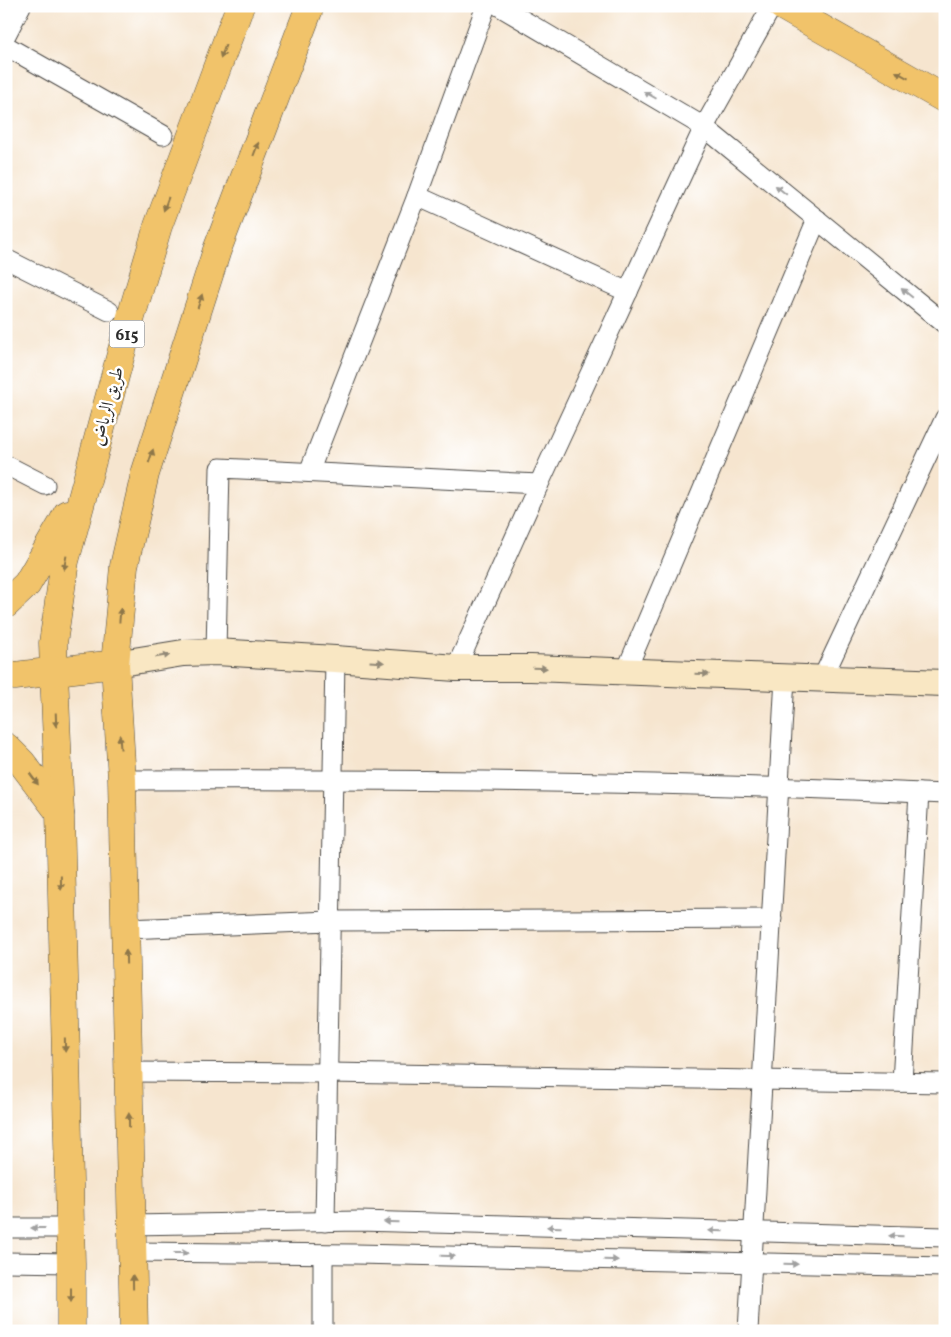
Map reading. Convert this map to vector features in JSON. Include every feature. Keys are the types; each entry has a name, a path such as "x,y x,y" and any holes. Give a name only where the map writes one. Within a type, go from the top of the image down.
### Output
{"main road":[{"name":"طريق الرياض","path":"71,1331 60,813 53,644 65,562 131,317 158,226 240,6"},
{"path":"134,1331 122,780 115,664 124,566 145,474 217,250 310,6"},
{"path":"782,6 945,99"},
{"path":"6,604 27,584 62,524 93,455"},
{"path":"9,677 115,664"},
{"path":"6,748 22,763 60,813"}],"street":[{"path":"6,35 21,6"},
{"path":"309,472 417,196 486,6"},
{"path":"499,6 704,127 945,324"},
{"path":"456,668 704,127 772,6"},
{"path":"6,46 163,135"},
{"path":"417,196 628,292"},
{"path":"626,671 817,219"},
{"path":"6,259 109,311"},
{"path":"822,679 945,418"},
{"path":"6,465 45,485"},
{"path":"216,652 220,468 539,484"},
{"path":"115,664 182,653 216,652 456,668 531,668 945,683"},
{"path":"325,1222 335,659"},
{"path":"748,1331 785,678"},
{"path":"122,780 333,779 779,787 945,794"},
{"path":"902,1082 918,793"},
{"path":"125,929 330,921 772,919"},
{"path":"128,1072 945,1083"},
{"path":"131,1225 359,1221 945,1237"},
{"path":"6,1228 70,1228"},
{"path":"132,1252 356,1254 945,1268"},
{"path":"323,1254 323,1331"},
{"path":"6,1262 71,1263"}]}
